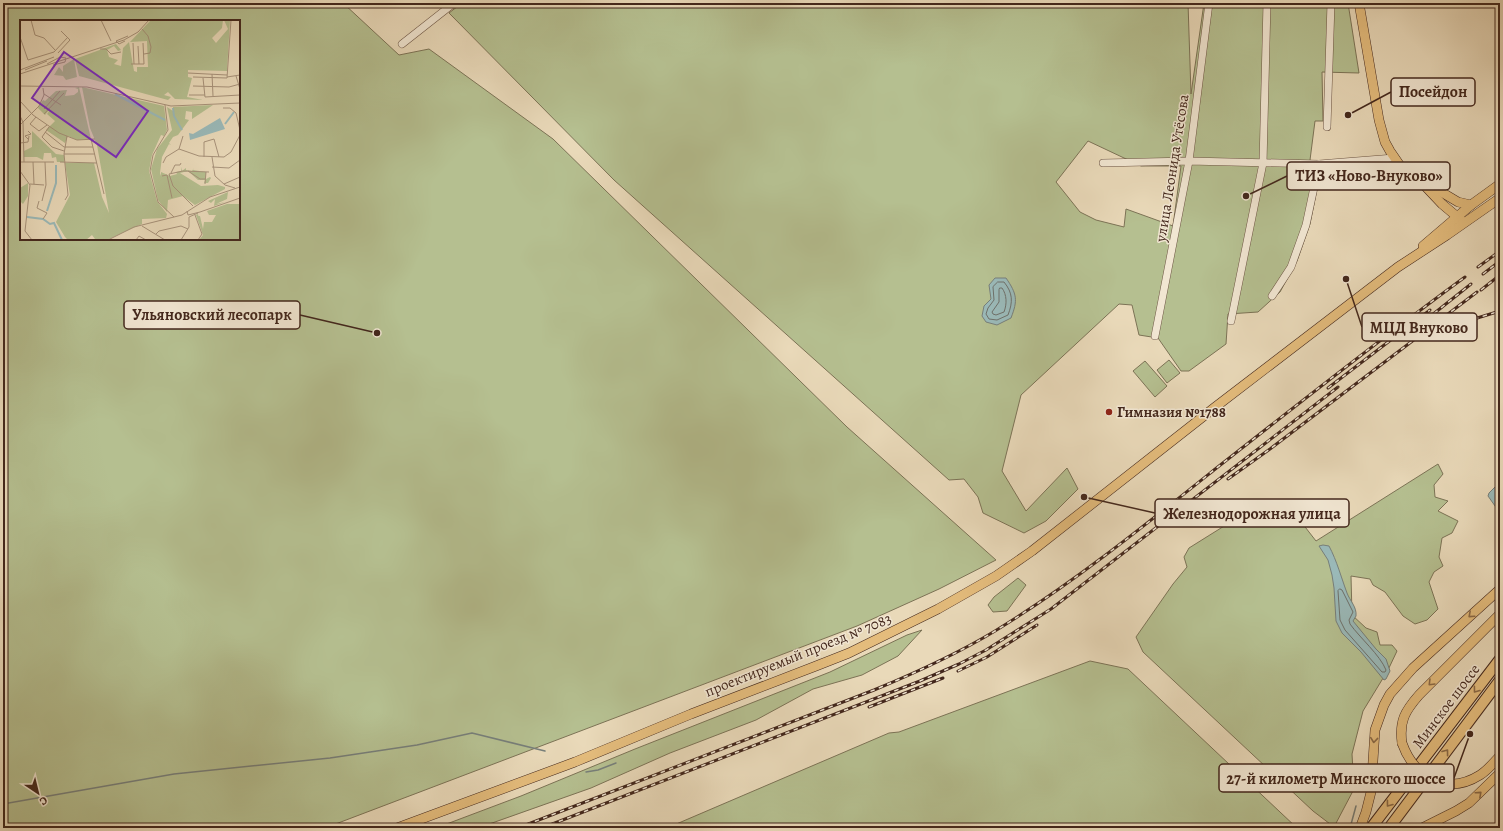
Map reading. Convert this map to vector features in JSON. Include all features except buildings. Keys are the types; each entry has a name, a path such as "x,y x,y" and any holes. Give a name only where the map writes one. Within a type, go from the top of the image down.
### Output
{"highway":[{"name":"Минское шоссе","path":"1371,828 1500,659"},
{"name":"Минское шоссе","path":"1389,828 1500,680"}],"main road":[{"path":"1359,3 1379,120 1385,142 1401,167 1458,202 1471,205"},
{"path":"1418,178 1442,204 1460,214"},
{"name":"проектируемый проезд № 7083","path":"397,828 575,762 855,650 938,609 996,576 1059,531 1158,452 1401,265 1471,205 1500,184"},
{"name":"проектируемый проезд № 7083","path":"1401,265 1500,198"},
{"path":"1458,202 1460,214 1465,222"},
{"path":"1360,828 1371,792 1375,730 1384,705 1390,694 1413,668 1500,589"},
{"path":"1500,614 1409,706 1403,717 1401,725 1402,743 1408,757 1417,769 1434,780 1443,783 1463,782 1472,779 1489,768 1500,756"},
{"path":"1422,828 1469,803 1500,773"}],"street":[{"name":"улица Леонида Утёсова","path":"1155,336 1189,161 1209,3"},
{"path":"1231,321 1263,163 1267,3"},
{"path":"1327,127 1331,3"},
{"path":"402,44 450,4"},
{"path":"1103,164 1189,161 1319,164 1394,158"},
{"path":"1272,296 1292,268 1306,226 1319,164"}],"green space":[{"path":"3,3 343,3 399,55 429,49 553,139 847,427 996,560 939,589 857,626 325,828 3,828"},
{"path":"462,3 1188,3 1191,94 1204,3 1348,3 1359,73 1322,72 1323,121 1315,121 1310,160 1321,169 1310,224 1297,261 1280,292 1258,312 1228,314 1226,344 1189,371 1181,371 1158,338 1139,335 1132,305 1119,304 1021,395 1002,471 1026,511 1067,468 1078,489 1046,521 1024,533 983,513 978,497 964,479 949,480 614,180 449,13","holes":["1088,141 1141,166 1181,166 1173,226 1126,209 1124,227 1096,220 1080,212 1056,182"]},
{"path":"1169,360 1180,373 1167,383 1157,370"},
{"path":"1145,361 1167,386 1155,397 1133,371"},
{"path":"1438,464 1443,474 1434,485 1435,497 1448,501 1438,511 1458,521 1452,533 1442,538 1439,557 1443,566 1434,572 1429,582 1438,609 1427,620 1415,624 1403,616 1385,592 1373,585 1370,579 1351,576 1352,615 1366,628 1377,632 1380,645 1392,645 1397,651 1388,670 1363,711 1352,754 1354,789 1334,827 1313,811 1143,652 1136,637 1173,584 1187,567 1184,557 1189,548 1253,508 1295,514 1316,541"},
{"path":"1018,578 1026,585 1007,611 993,612 988,605 994,597"},
{"path":"922,630 898,656 862,675 813,689 756,720 670,753 591,788 478,828 436,828 521,796 830,672 907,635"},
{"path":"1090,661 1128,669 1297,828 667,828 889,733 899,732"}],"water":[{"path":"995,278 1006,278 1015,297 1015,306 1011,318 997,325 986,322 982,316 984,306 991,299 989,285"},
{"path":"1497,485 1500,485 1500,513 1488,496"},
{"path":"1319,546 1329,546 1337,563 1347,593 1356,613 1353,621 1386,659 1390,671 1384,680 1361,652 1342,633 1336,621 1332,575 1328,560"}],"waterway":[{"path":"3,804 174,774 330,758 417,745 472,733 545,751"},
{"path":"586,772 598,770 616,763"},
{"path":"1350,828 1356,806"}],"railway":[{"path":"1478,267 1500,251"},
{"path":"1483,274 1500,261"},
{"path":"1481,290 1500,275"},
{"path":"518,828 874,690 966,648 1024,613 1107,554 1339,372 1465,277"},
{"path":"1427,319 1471,284"},
{"path":"1228,479 1270,449 1477,292"},
{"path":"1328,388 1430,310"},
{"path":"1474,319 1500,311"},
{"path":"542,828 920,681 986,650 1051,609 1338,387"},
{"path":"958,671 987,657 1037,625"},
{"path":"869,707 943,678"}],"place":[{"name":"Посейдон","path":"1348,115"},
{"name":"ТИЗ «Ново-Внуково»","path":"1246,196"},
{"name":"МЦД Внуково","path":"1346,279"},
{"name":"Ульяновский лесопарк","path":"377,333"},
{"name":"Гимназия №1788","path":"1109,412"},
{"name":"Железнодорожная улица","path":"1084,497"},
{"name":"27-й километр Минского шоссе","path":"1470,734"}]}
